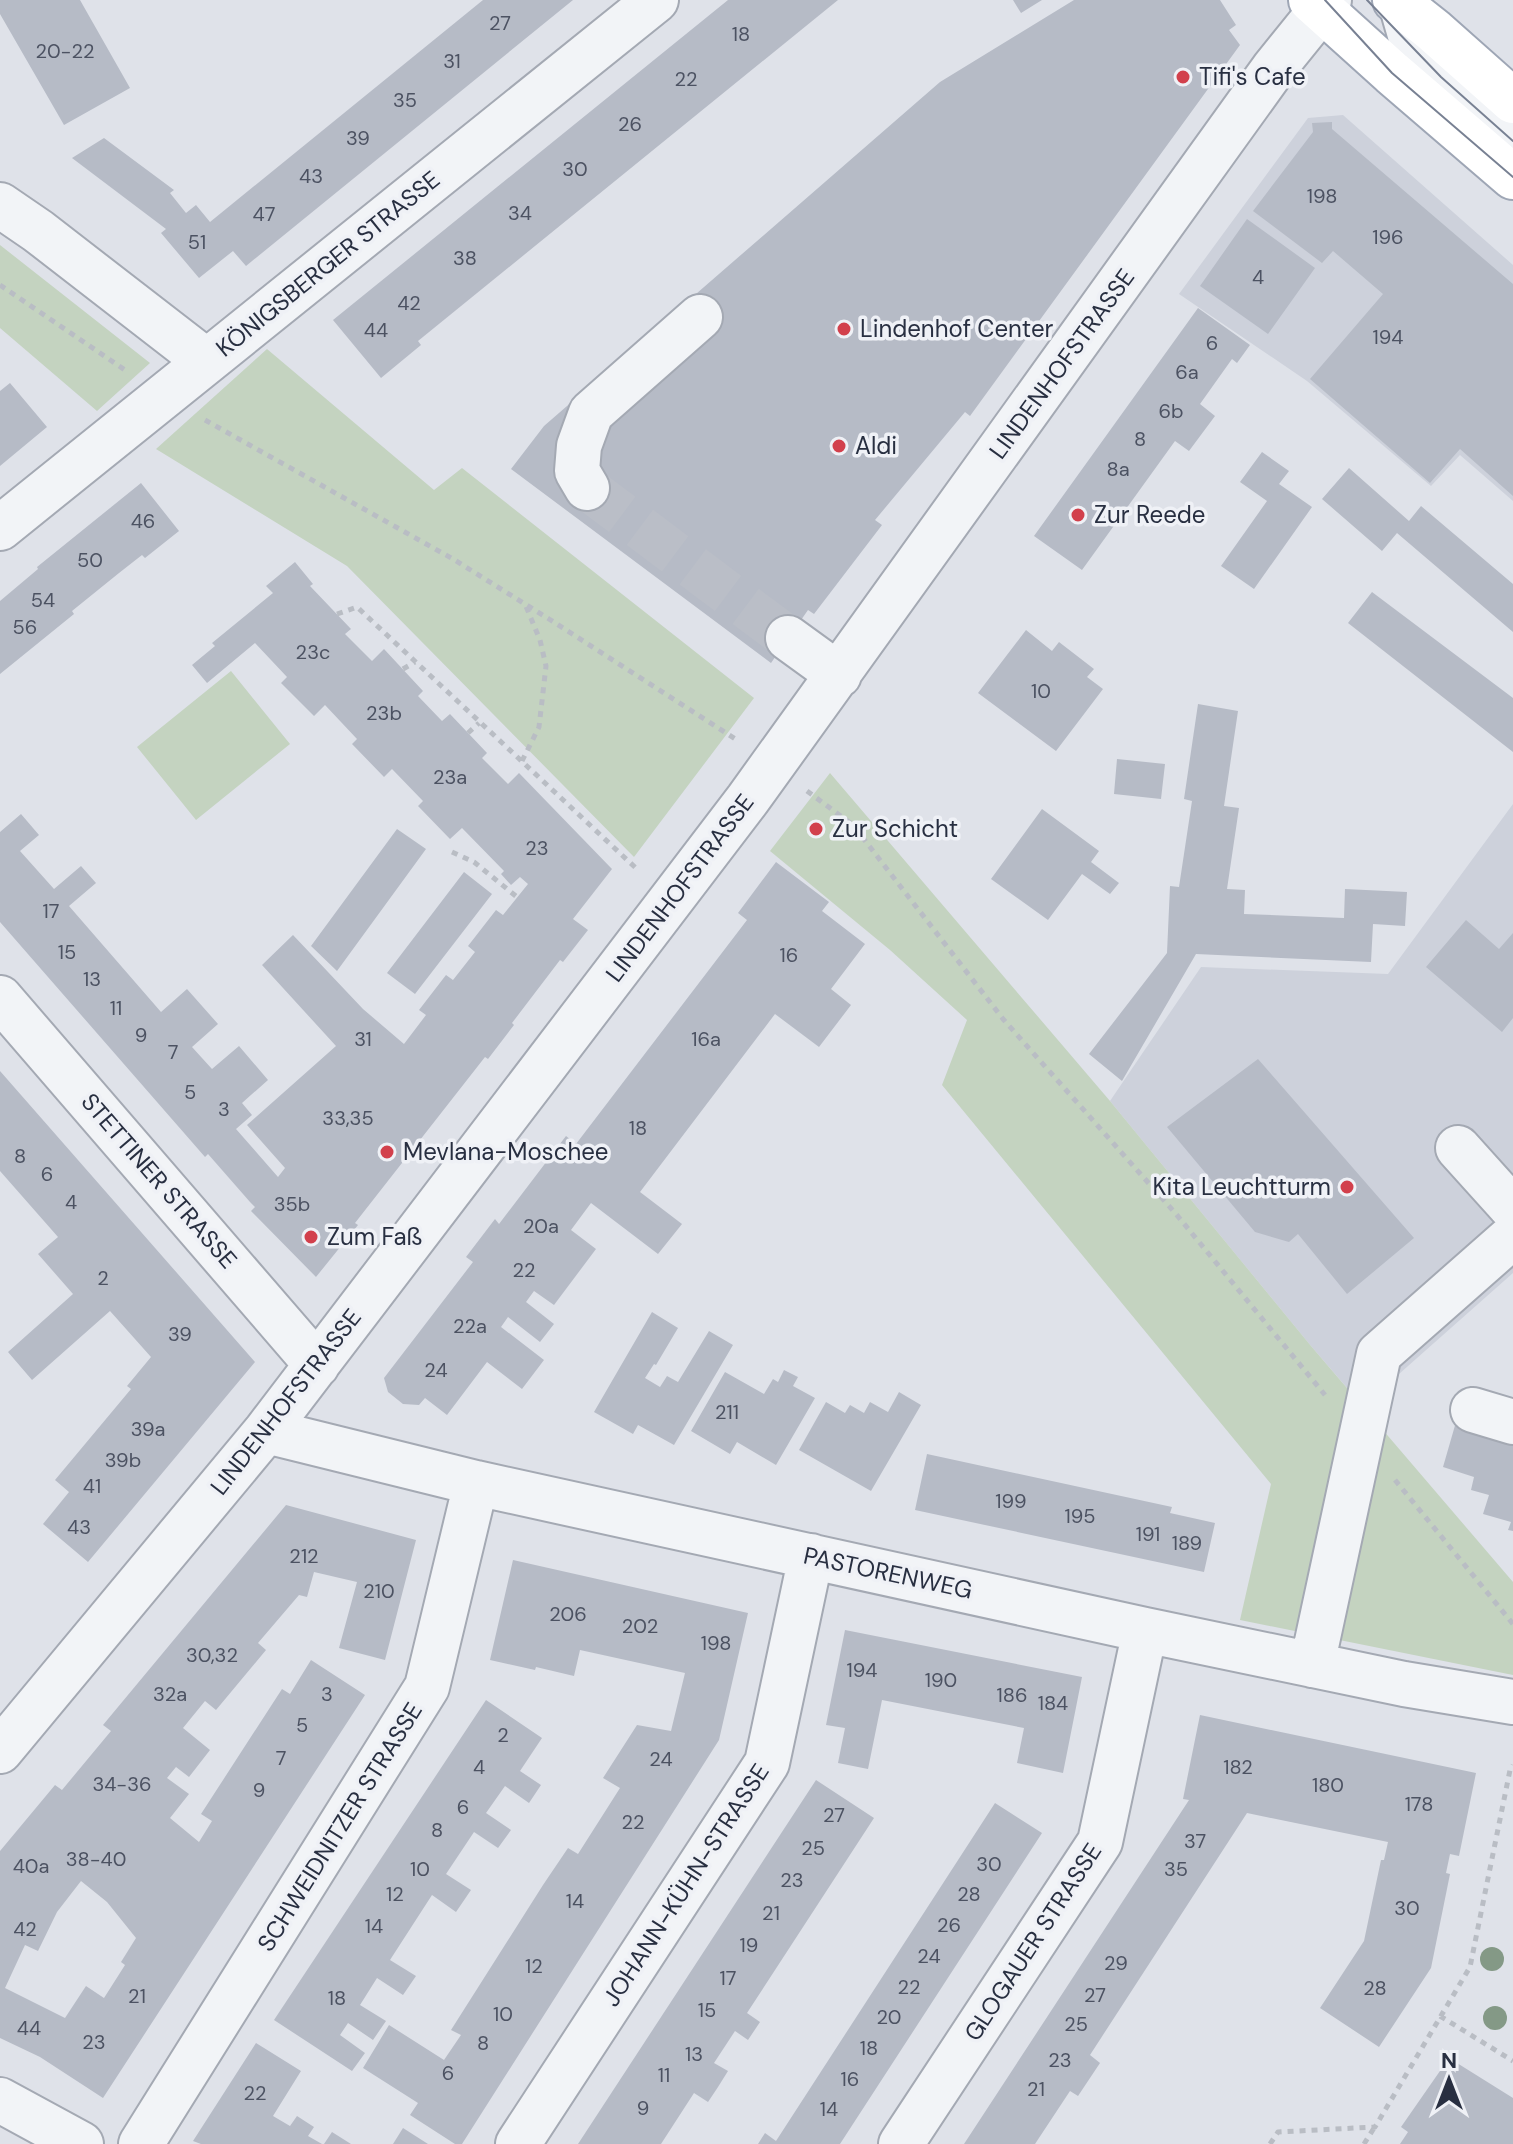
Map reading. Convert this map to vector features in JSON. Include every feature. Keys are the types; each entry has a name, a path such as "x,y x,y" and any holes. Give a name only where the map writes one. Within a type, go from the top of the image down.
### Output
{"main road":[{"path":"1398,1 1513,101"},
{"path":"1320,3 1513,177"}],"street":[{"name":"KÖNIGSBERGER STRASSE","path":"0,528 656,0"},
{"path":"1398,1 1414,49 1513,141"},
{"name":"LINDENHOFSTRASSE","path":"0,1751 266,1431 773,766 1320,3"},
{"path":"0,205 206,361"},
{"path":"587,488 577,471 579,446 591,413 700,317"},
{"path":"788,638 839,675"},
{"name":"STETTINER STRASSE","path":"0,998 317,1365"},
{"path":"1458,1148 1513,1209"},
{"path":"1312,1665 1379,1354 1513,1236"},
{"name":"PASTORENWEG","path":"266,1431 476,1483 1145,1630 1404,1684 1513,1702"},
{"name":"SCHWEIDNITZER STRASSE","path":"141,2144 427,1687 476,1483"},
{"name":"JOHANN-KÜHN-STRASSE","path":"518,2144 767,1763 811,1556"},
{"name":"GLOGAUER STRASSE","path":"901,2144 1100,1842 1145,1630"},
{"path":"0,2100 81,2144"}],"path":[{"path":"0,285 163,396 453,559 524,603 718,726 853,825 1003,1019 1176,1214 1513,1624"},
{"path":"522,761 539,727 546,666 540,640 524,603"},
{"path":"337,614 357,607 621,856 672,899"},
{"path":"403,669 415,662"},
{"path":"468,733 480,723"},
{"path":"452,852 474,862 517,897"},
{"path":"1364,2144 1470,1967 1513,1765"},
{"path":"1440,2016 1513,2061"},
{"path":"1270,2144 1278,2132 1375,2127"}],"shaded area":[{"path":"1343,115 1513,265 1513,501 1460,455 1431,486 1307,381 1179,294 1308,118"},
{"name":"Kita Leuchtturm","path":"1513,804 1513,1273 1399,1374 1385,1432 1110,1101 1201,967 1388,974"}],"green space":[{"path":"0,245 150,363 97,411 0,328"},
{"path":"267,349 434,490 462,468 754,698 634,857 347,566 156,449"},
{"path":"231,671 290,744 196,820 137,747"},
{"path":"830,773 1513,1582 1513,1675 1240,1620 1271,1484 942,1085 967,1020 890,950 770,851"}],"building":[{"path":"0,0 80,0 130,88 64,125 0,14"},
{"path":"483,0 573,0 246,266 233,251 199,278 161,233 166,229 72,158 104,138 174,190 170,193 186,213 196,205 210,222"},
{"path":"728,0 838,0 418,341 421,345 381,378 333,320"},
{"path":"1013,0 1042,0 1021,13"},
{"name":"Lindenhof Center","path":"1074,0 1220,0 1236,25 1229,30 1240,45 970,416 965,412 875,520 882,525 814,614 808,610 771,663 511,469 544,426 940,82"},
{"path":"1332,122 1332,129 1513,284 1513,496 1460,449 1430,483 1310,379 1383,294 1333,251 1322,263 1253,211 1313,132 1312,123"},
{"path":"1247,219 1315,268 1268,334 1200,286"},
{"path":"1198,308 1250,345 1237,363 1232,359 1200,404 1215,416 1189,451 1175,441 1082,570 1034,536"},
{"path":"10,383 47,427 0,466 0,391"},
{"path":"1262,452 1289,471 1279,484 1312,507 1254,589 1221,566 1267,501 1240,482"},
{"path":"1349,468 1409,521 1421,506 1513,584 1513,632 1397,533 1382,551 1322,499"},
{"path":"141,483 179,531 145,558 142,555 119,573 0,674 0,601"},
{"path":"295,562 313,584 310,586 351,629 345,634 372,661 384,649 423,691 418,696 442,721 450,714 487,753 482,758 508,784 519,773 612,869 573,919 588,930 563,962 560,960 488,1059 485,1057 316,1277 251,1211 255,1207 208,1154 205,1157 0,922 0,832 21,814 39,835 20,851 54,889 81,866 96,883 69,906 161,1012 187,989 218,1024 192,1047 212,1069 239,1046 268,1080 242,1103 252,1115 236,1129 278,1177 285,1168 247,1125 336,1046 262,965 293,935 363,1009 404,1044 426,1015 419,1010 446,975 453,980 475,952 468,946 496,910 503,915 528,884 520,877 511,885 501,874 504,871 462,828 450,839 418,806 423,801 392,769 384,777 352,744 357,739 325,705 314,716 281,683 287,677 255,643 207,683 192,665 215,646 212,643 273,593 266,586"},
{"path":"1372,592 1513,698 1513,752 1348,623"},
{"path":"1026,630 1052,651 1059,642 1094,669 1087,677 1103,689 1056,751 978,693"},
{"path":"1198,704 1238,711 1224,806 1239,808 1227,889 1245,890 1244,914 1344,918 1345,889 1407,892 1405,926 1373,924 1371,962 1196,954 1122,1081 1089,1054 1167,953 1170,886 1179,887 1192,801 1184,799"},
{"path":"1117,759 1165,764 1161,799 1114,794"},
{"path":"1042,809 1099,851 1091,862 1119,883 1110,894 1082,874 1048,920 991,879"},
{"path":"397,829 426,849 337,971 311,946"},
{"path":"776,862 829,902 822,911 865,944 831,989 851,1005 819,1047 775,1014 640,1192 682,1224 658,1254 591,1203 571,1230 596,1249 554,1305 534,1291 526,1302 554,1324 540,1342 508,1317 501,1327 544,1360 522,1389 487,1362 447,1415 425,1398 419,1405 403,1404 388,1392 384,1378 473,1262 466,1257 495,1219 499,1224 566,1136 576,1144 747,920 738,913"},
{"path":"464,872 492,894 415,994 387,973"},
{"path":"1466,920 1499,949 1513,933 1513,1018 1502,1032 1426,967"},
{"path":"1258,1059 1414,1238 1347,1294 1298,1234 1289,1242 1255,1232 1167,1127"},
{"path":"0,1071 255,1362 88,1562 43,1524 69,1492 55,1480 131,1389 127,1386 151,1357 110,1311 32,1380 8,1352 73,1294 38,1254 58,1237 0,1171"},
{"path":"652,1312 678,1328 645,1378 660,1387 667,1376 678,1382 709,1331 733,1345 674,1445 638,1425 633,1434 594,1412"},
{"path":"784,1370 798,1377 793,1386 815,1398 776,1465 737,1442 730,1454 691,1431 725,1372 764,1394 773,1379 778,1382"},
{"path":"899,1392 921,1405 871,1491 799,1450 826,1402 845,1413 850,1405 864,1413 870,1402 888,1412"},
{"path":"1456,1422 1513,1439 1513,1531 1508,1530 1511,1522 1483,1514 1489,1495 1471,1490 1474,1477 1443,1467"},
{"path":"927,1454 1172,1507 1170,1513 1215,1523 1204,1572 915,1510"},
{"path":"286,1505 416,1540 385,1660 339,1648 357,1582 314,1572 307,1597 299,1595 258,1643 266,1650 216,1710 205,1701 183,1728 210,1750 189,1777 176,1767 167,1778 189,1794 170,1818 199,1842 212,1821 201,1814 282,1689 290,1694 311,1660 365,1695 103,2098 40,2057 0,2038 0,1851 55,1785 62,1790 111,1731 103,1725","holes":["81,1881 107,1902 136,1938 121,1962 125,1965 104,1998 86,1986 65,2018 5,1988 25,1945 38,1951 57,1912"]},
{"path":"513,1560 748,1613 719,1740 462,2144 455,2144 410,2115 418,2103 363,2068 389,2025 444,2060 461,2035 451,2030 543,1885 568,1848 578,1854 620,1788 603,1778 637,1725 671,1731 685,1673 580,1650 574,1676 490,1660"},
{"path":"845,1630 1082,1677 1063,1773 1017,1763 1024,1728 882,1700 868,1769 838,1763 845,1728 826,1725"},
{"path":"486,1700 542,1738 520,1771 541,1785 529,1803 505,1786 486,1813 511,1830 498,1848 474,1832 446,1874 471,1890 456,1912 432,1895 390,1960 416,1976 403,1995 377,1978 360,2005 386,2021 373,2040 348,2023 340,2035 365,2053 352,2071 274,2020"},
{"path":"1200,1715 1476,1773 1459,1856 1450,1854 1446,1873 1450,1874 1431,1968 1379,2047 1320,2008 1364,1941 1381,1860 1384,1860 1388,1842 1247,1813 1090,2055 1100,2063 1078,2096 1070,2091 1035,2144 964,2144 1189,1800 1183,1799"},
{"path":"816,1780 874,1818 747,2013 760,2022 748,2040 735,2031 714,2063 728,2071 718,2087 708,2102 694,2093 661,2144 578,2144"},
{"path":"995,1803 1042,1833 840,2144 758,2144 765,2133 776,2141"},
{"path":"256,2043 301,2071 273,2116 290,2126 297,2116 314,2127 308,2136 322,2144 201,2144 193,2141"},
{"path":"1449,2058 1513,2098 1513,2144 1400,2144 1408,2132 1401,2127"},
{"path":"403,2128 428,2144 393,2144"},
{"path":"332,2132 351,2144 324,2144"}],"tunnel":[{"path":"587,488 788,638"}],"tram line":[{"path":"1325,0 1392,73 1513,177"},
{"path":"1367,0 1441,77 1513,141"}],"place":[{"name":"Tifi's Cafe","path":"1183,77"},
{"name":"Lindenhof Center","path":"844,329"},
{"name":"Aldi","path":"839,446"},
{"name":"Zur Reede","path":"1078,515"},
{"name":"Zur Schicht","path":"816,829"},
{"name":"Mevlana-Moschee","path":"387,1152"},
{"name":"Kita Leuchtturm","path":"1347,1187"},
{"name":"Zum Faß","path":"311,1237"}]}
